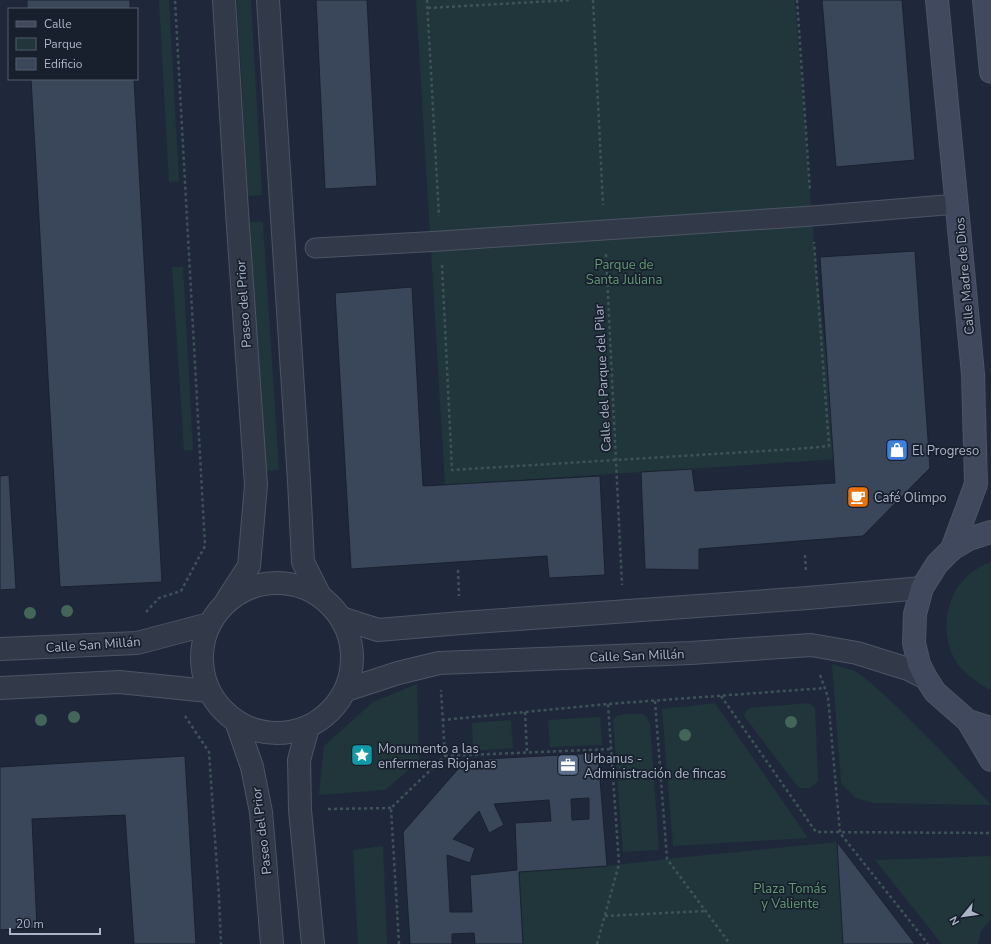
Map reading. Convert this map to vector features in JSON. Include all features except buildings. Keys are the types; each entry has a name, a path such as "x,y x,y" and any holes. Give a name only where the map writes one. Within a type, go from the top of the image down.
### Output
{"main road":[{"name":"Calle Madre de Dios","path":"937,0 973,374 976,484 952,549"},
{"path":"984,0 991,72"},
{"path":"991,532 969,539 952,549 937,564 922,588 914,614 914,643 919,664 926,678 935,692 968,721 991,760"},
{"path":"968,721 991,728"}],"street":[{"name":"Paseo del Prior","path":"224,0 256,485 249,566 209,624 202,646 202,669 209,691 220,708 236,721 259,731 284,733 308,727 323,718 336,705 346,690"},
{"path":"268,0 303,562 319,594"},
{"path":"314,248 812,216 957,204"},
{"path":"227,600 248,588 272,582 296,584 319,594 332,605 341,618 351,641 352,666 346,690"},
{"path":"341,618 378,630 922,588"},
{"name":"Calle San Millán","path":"0,650 137,643 209,624"},
{"name":"Calle San Millán","path":"346,690 398,673 439,663 690,653 811,645 856,653 908,669 926,678"},
{"path":"0,688 119,682 209,691"},
{"name":"Paseo del Prior","path":"236,721 252,767 261,812 272,944"},
{"path":"308,727 299,760 300,810 313,944"}],"path":[{"path":"137,643 138,619 160,598 181,590 205,546 175,0"},
{"path":"427,0 452,470 829,446 797,0"},
{"path":"428,8 572,0"},
{"name":"Calle del Parque del Pilar","path":"593,0 623,611"},
{"path":"811,645 828,697 840,833 928,944"},
{"path":"439,663 445,756"},
{"path":"442,720 608,704 825,688"},
{"path":"721,696 816,832 991,833"},
{"path":"655,701 667,859 730,944"},
{"path":"597,944 619,864 608,704"},
{"path":"525,712 527,752"},
{"path":"184,715 209,752 220,897 221,944"},
{"path":"300,810 391,808 445,756 611,748"},
{"path":"391,808 399,944"},
{"path":"605,916 705,911"}],"green space":[{"path":"159,0 169,0 179,181 169,182"},
{"path":"237,0 251,0 262,195 248,196"},
{"name":"Parque de Santa Juliana","path":"416,0 795,0 816,268 838,459 445,485"},
{"path":"250,222 263,222 279,470 264,471"},
{"path":"172,267 183,267 193,450 184,450"},
{"path":"991,562 991,690 969,675 960,667 954,658 949,644 947,615 951,601 957,589 966,577 977,568"},
{"path":"832,664 855,671 871,683 943,753 991,805 873,803 856,798 841,783"},
{"path":"417,684 419,761 385,790 319,795 324,746 373,702"},
{"path":"715,703 808,838 673,846 662,709"},
{"path":"809,703 815,708 818,781 811,787 804,788 798,787 744,716 746,711 750,708"},
{"path":"625,714 642,714 647,717 650,725 659,850 623,852 613,721 616,716"},
{"path":"600,717 602,745 550,747 548,720"},
{"path":"511,720 513,748 473,751 472,723"},
{"name":"Plaza Tomás y Valiente","path":"837,842 843,944 523,944 519,872 607,866"},
{"path":"383,846 387,944 358,944 353,850"},
{"path":"991,856 991,919 981,931 978,944 942,944 875,860"}],"place":[{"name":"El Progreso","path":"897,450"},
{"name":"Café Olimpo","path":"858,497"},
{"name":"Monumento a las enfermeras Riojanas","path":"362,755"},
{"name":"Urbanus - Administración de fincas","path":"568,765"}]}
